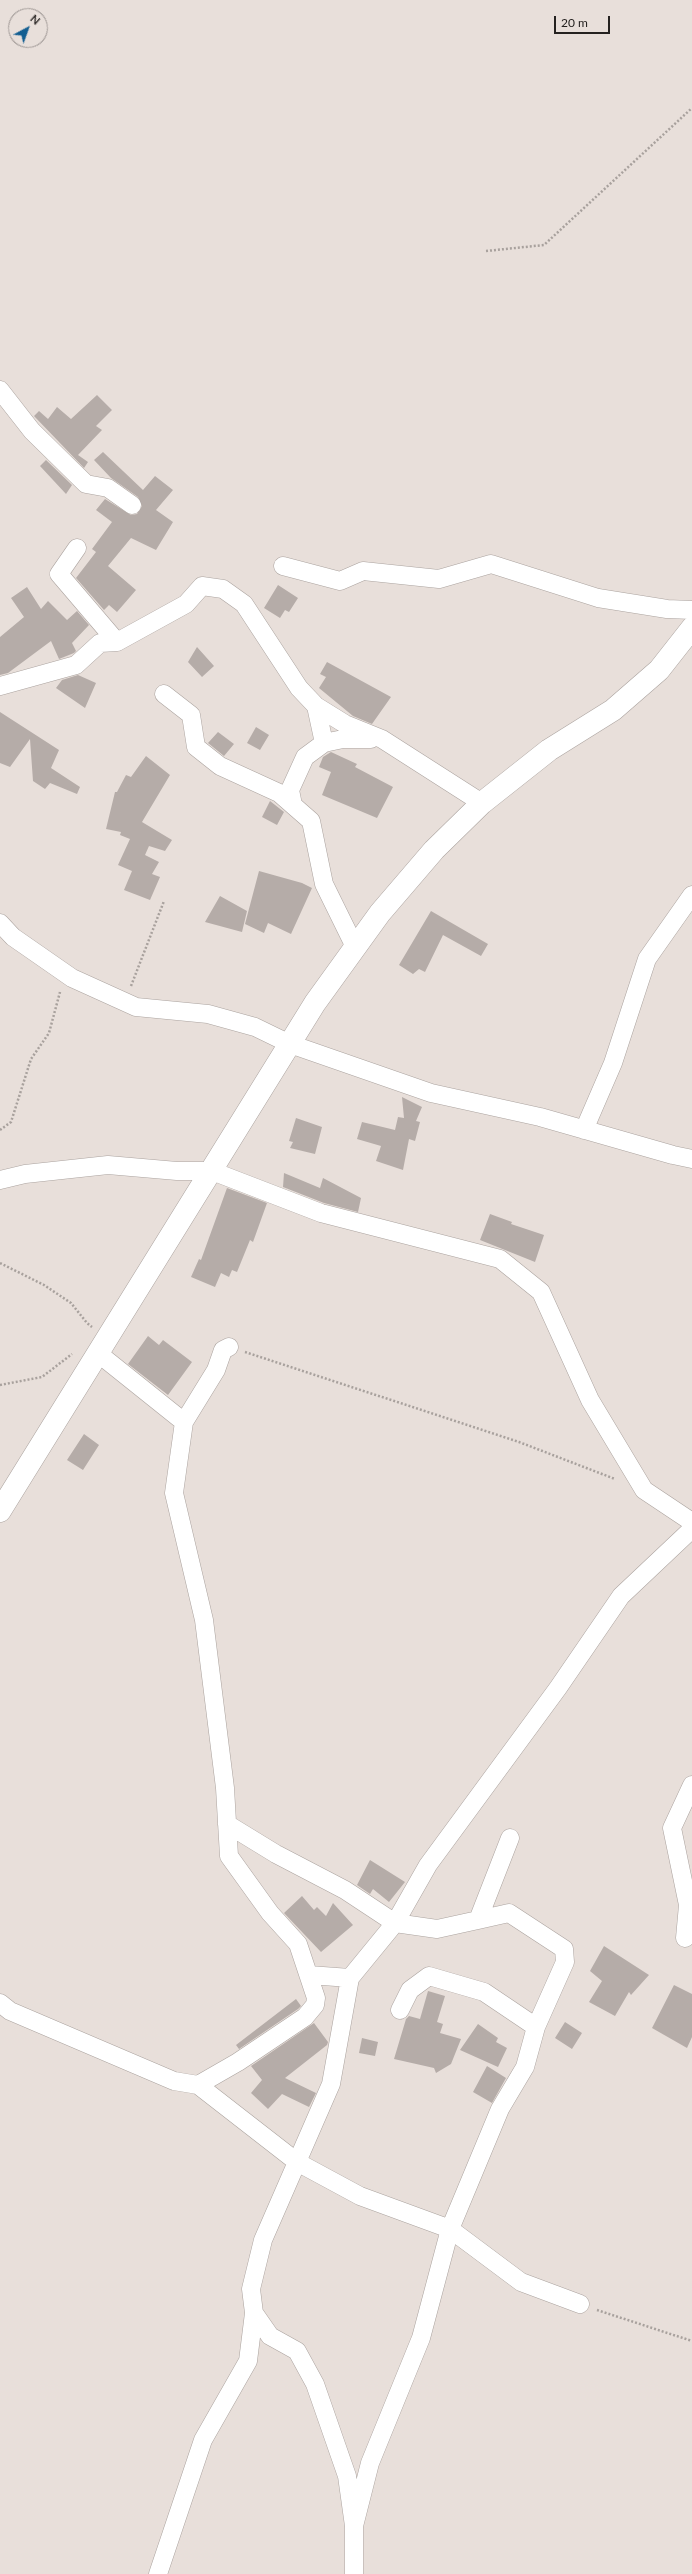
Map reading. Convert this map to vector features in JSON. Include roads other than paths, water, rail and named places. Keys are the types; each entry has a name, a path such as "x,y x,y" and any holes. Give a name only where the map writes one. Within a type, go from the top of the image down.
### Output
{"street":[{"path":"0,390 32,431 86,484 108,488 132,504"},
{"path":"77,548 59,574 117,642"},
{"path":"283,566 340,581 363,571 439,579 491,564 598,598 667,609 692,610"},
{"path":"0,686 76,665 100,643 117,642 186,604 202,586 223,589 244,604 299,688 316,706 345,724 382,739 482,803"},
{"path":"0,1511 104,1346 315,1002 380,913 434,850 482,803 549,750 613,710 659,670 692,628"},
{"path":"164,694 191,715 196,747 220,766 279,793 310,821 324,884 355,947"},
{"path":"316,706 324,743"},
{"path":"293,805 290,790 305,758 324,743 343,738 382,739"},
{"path":"584,1130 613,1063 647,959 692,894"},
{"path":"0,923 13,937 68,976 136,1007 208,1014 254,1027 290,1044 431,1093 540,1117 673,1155 692,1159"},
{"path":"0,1180 25,1174 108,1165 177,1172 212,1171 321,1213 500,1259 541,1292 590,1400 644,1490 692,1522"},
{"path":"104,1346 184,1422"},
{"path":"198,2084 238,2062 305,2016 315,2005 316,1998 298,1944 270,1914 229,1856 225,1788 204,1620 174,1493 184,1422 216,1370 223,1350 229,1347"},
{"path":"158,2574 203,2440 248,2361 254,2313 251,2289 263,2240 331,2084 350,1978 395,1923 428,1864 558,1688 621,1596 692,1529"},
{"path":"685,1938 688,1905 672,1828 692,1785"},
{"path":"227,1824 276,1854 345,1890 395,1923 437,1929 509,1913 564,1949 565,1962 536,2027 525,2068 500,2109 450,2229 421,2338 370,2463 354,2526"},
{"path":"478,1920 510,1838"},
{"path":"309,1975 350,1978"},
{"path":"400,2010 410,1990 428,1976 484,1992 536,2027"},
{"path":"0,2003 10,2011 174,2081 198,2084 296,2162 360,2196 450,2229 521,2282 580,2304"},
{"path":"254,2313 270,2336 297,2351 315,2384 347,2476 354,2526 354,2574"}]}
